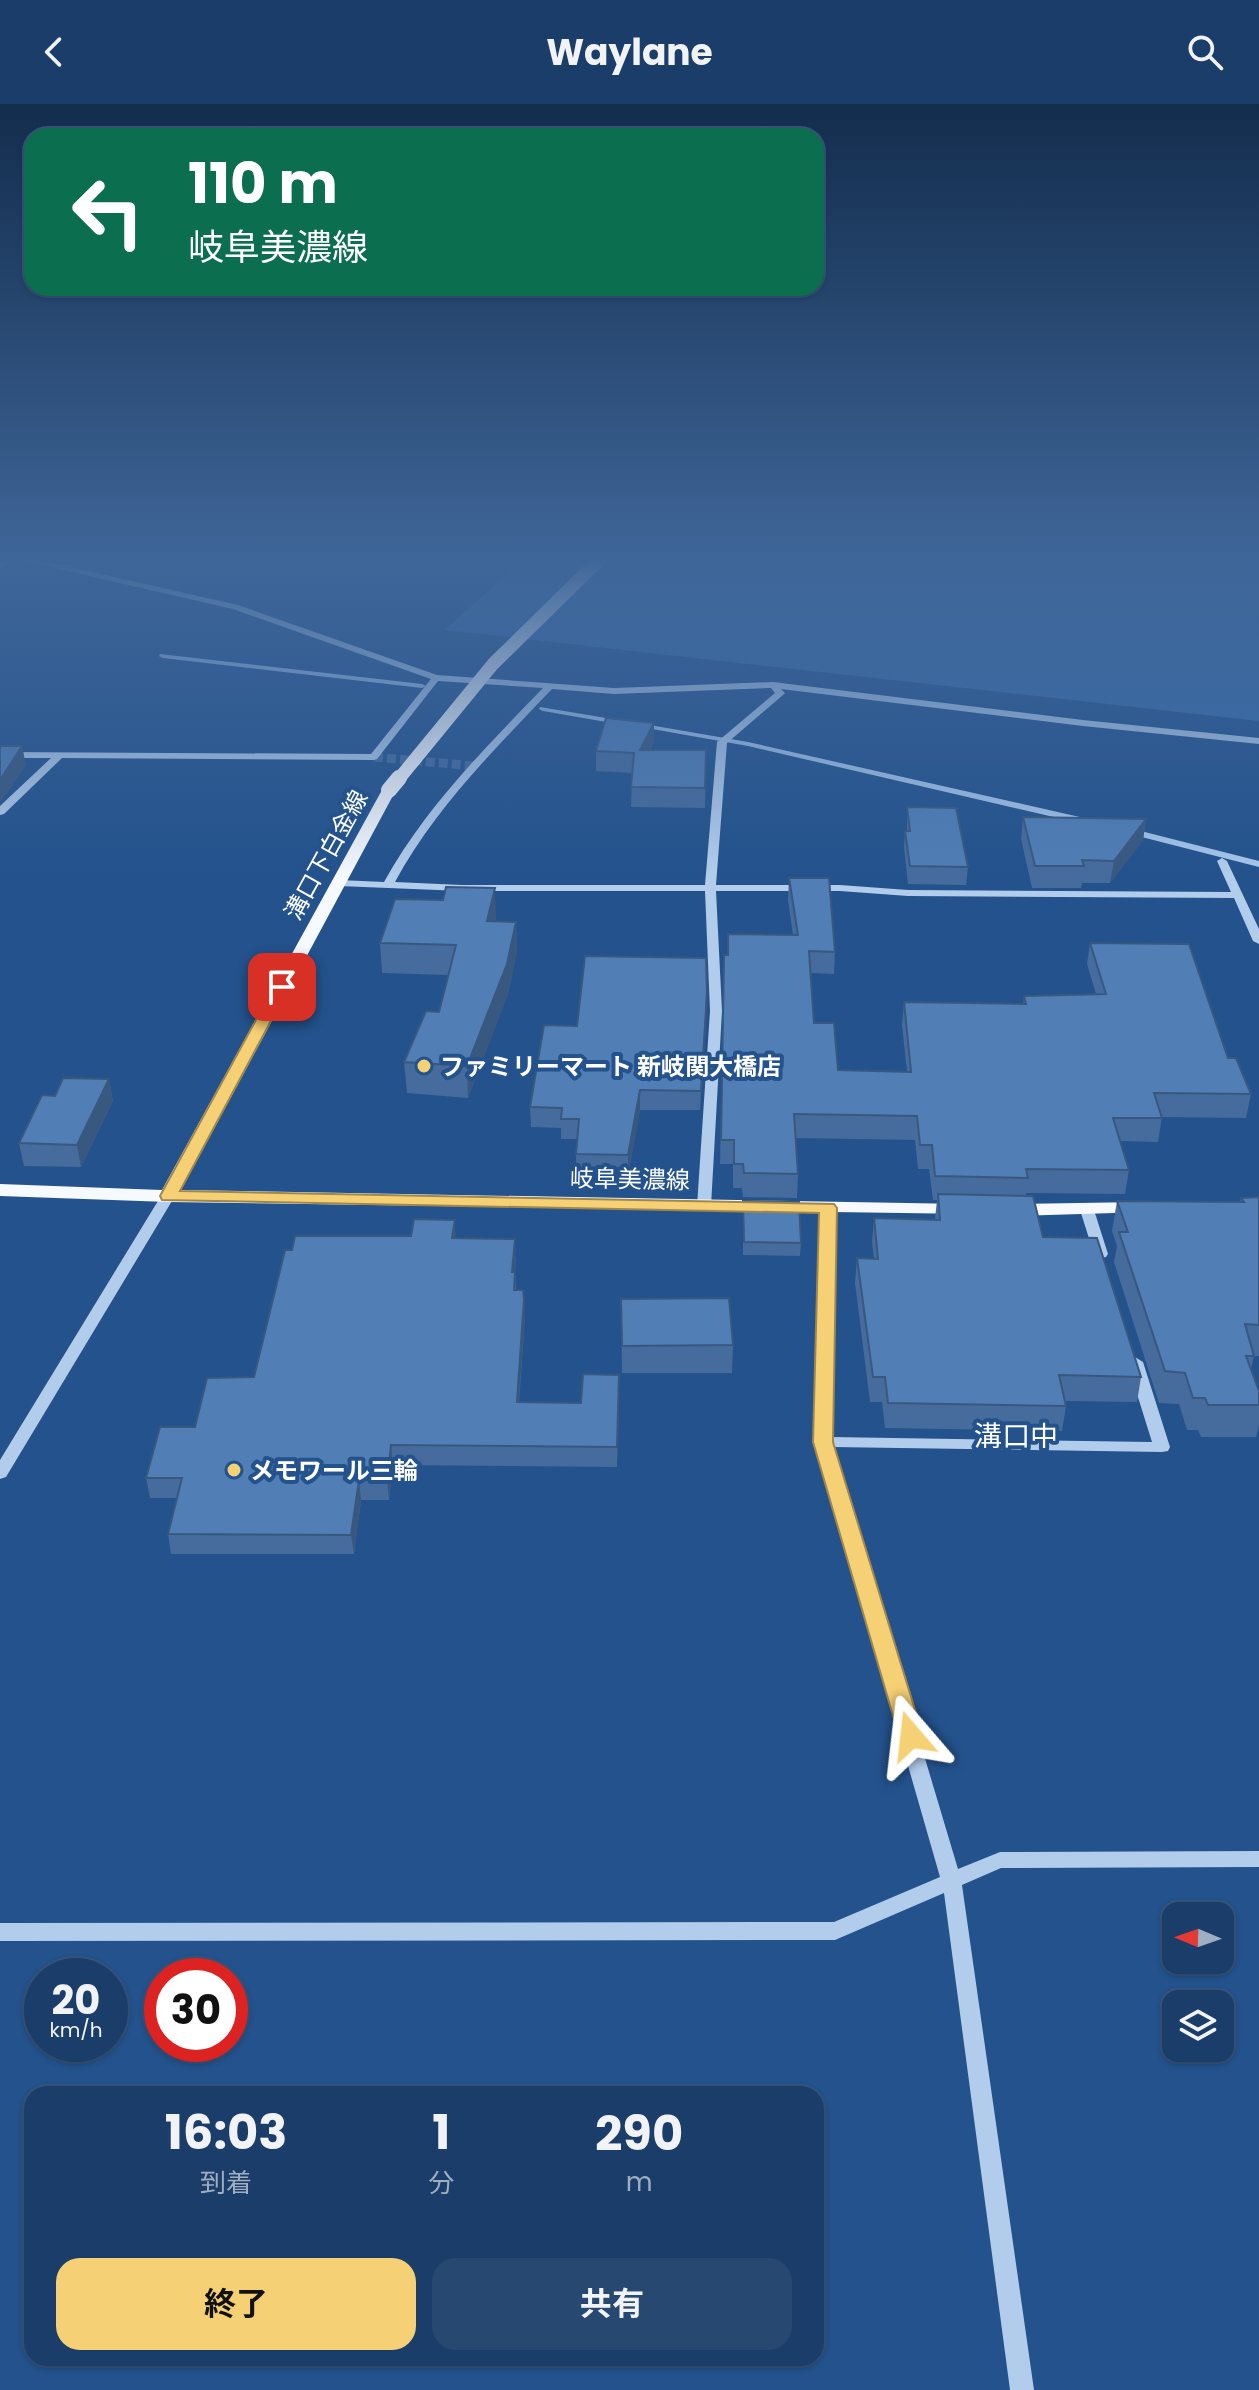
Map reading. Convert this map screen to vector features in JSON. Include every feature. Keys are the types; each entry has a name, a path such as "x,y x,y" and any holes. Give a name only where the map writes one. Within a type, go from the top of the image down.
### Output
{"main road":[{"name":"溝口下白金線","path":"168,1196 389,790 493,664"},
{"name":"岐阜美濃線","path":"0,1190 828,1208 1167,1208"}],"street":[{"path":"395,664 436,678 614,691 773,685 1259,741"},
{"path":"0,755 374,757 436,678"},
{"path":"704,1206 716,1011 710,888 725,739 780,693 773,685"},
{"path":"387,886 402,856 474,766 550,686"},
{"path":"0,812 60,755"},
{"path":"1222,861 1259,941"},
{"path":"339,883 387,886 840,888 908,893 1238,895"},
{"path":"0,1473 168,1196"},
{"path":"828,1208 823,1442 952,1883 1022,2390"},
{"path":"1087,1210 1106,1269"},
{"path":"823,1442 1162,1447 1129,1343"},
{"path":"0,1932 835,1931 1000,1860 1259,1859"}],"shaded area":[{"path":"746,664 1259,664 1259,721"}],"building":[{"path":"606,718 654,723 640,750 706,750 705,788 631,787 634,753 596,751"},
{"path":"0,746 22,746 0,780"},
{"path":"907,807 956,808 968,867 910,866 905,831 910,831"},
{"path":"1023,817 1146,819 1114,861 1082,860 1084,866 1035,866"},
{"path":"789,878 829,878 835,952 809,951 814,1023 834,1023 838,1070 911,1072 904,1002 1026,1004 1024,996 1106,994 1090,943 1189,944 1228,1058 1236,1058 1251,1094 1154,1093 1162,1118 1113,1118 1129,1170 1026,1169 1028,1178 935,1176 932,1145 920,1145 917,1116 794,1114 798,1174 744,1173 743,1164 734,1164 734,1140 721,1140 724,955 728,955 728,934 798,935"},
{"path":"446,887 495,888 487,921 516,922 507,964 467,1066 404,1062 426,1011 439,1012 456,945 380,943 395,899 443,900"},
{"path":"585,956 706,958 701,1091 640,1090 628,1155 576,1154 579,1119 561,1119 562,1108 530,1107 544,1025 577,1026"},
{"path":"63,1078 109,1079 77,1145 19,1143 42,1095 55,1096"},
{"path":"938,1194 1033,1196 1043,1237 1097,1238 1141,1377 1059,1375 1066,1406 888,1403 885,1377 873,1377 857,1258 878,1259 874,1218 940,1220"},
{"path":"1259,1197 1259,1325 1245,1324 1254,1356 1246,1356 1259,1391 1259,1405 1208,1405 1205,1398 1193,1398 1185,1373 1165,1371 1119,1232 1128,1232 1117,1201 1244,1202 1241,1198"},
{"path":"743,1201 799,1202 801,1243 744,1242"},
{"path":"414,1219 455,1220 452,1238 515,1239 514,1290 523,1290 524,1299 517,1402 581,1403 583,1374 619,1375 617,1447 391,1445 387,1480 359,1480 351,1535 168,1534 182,1478 146,1478 160,1427 195,1427 207,1378 254,1377 285,1250 292,1250 295,1236 411,1236"},
{"path":"729,1298 733,1345 622,1346 621,1299"}],"waterway":[{"path":"229,664 422,686"},
{"path":"543,709 618,722"},
{"path":"641,725 748,744 1084,821"},
{"path":"1129,831 1259,864"}],"tunnel":[{"path":"374,757 474,766"}],"place":[{"name":"ファミリーマート 新岐関大橋店","path":"424,1066"},
{"name":"メモワール三輪","path":"234,1470"}],"district":[{"name":"溝口中","path":"1016,1436"}],"route":[{"path":"282,987 168,1196 828,1208 823,1442 911,1736"}]}
